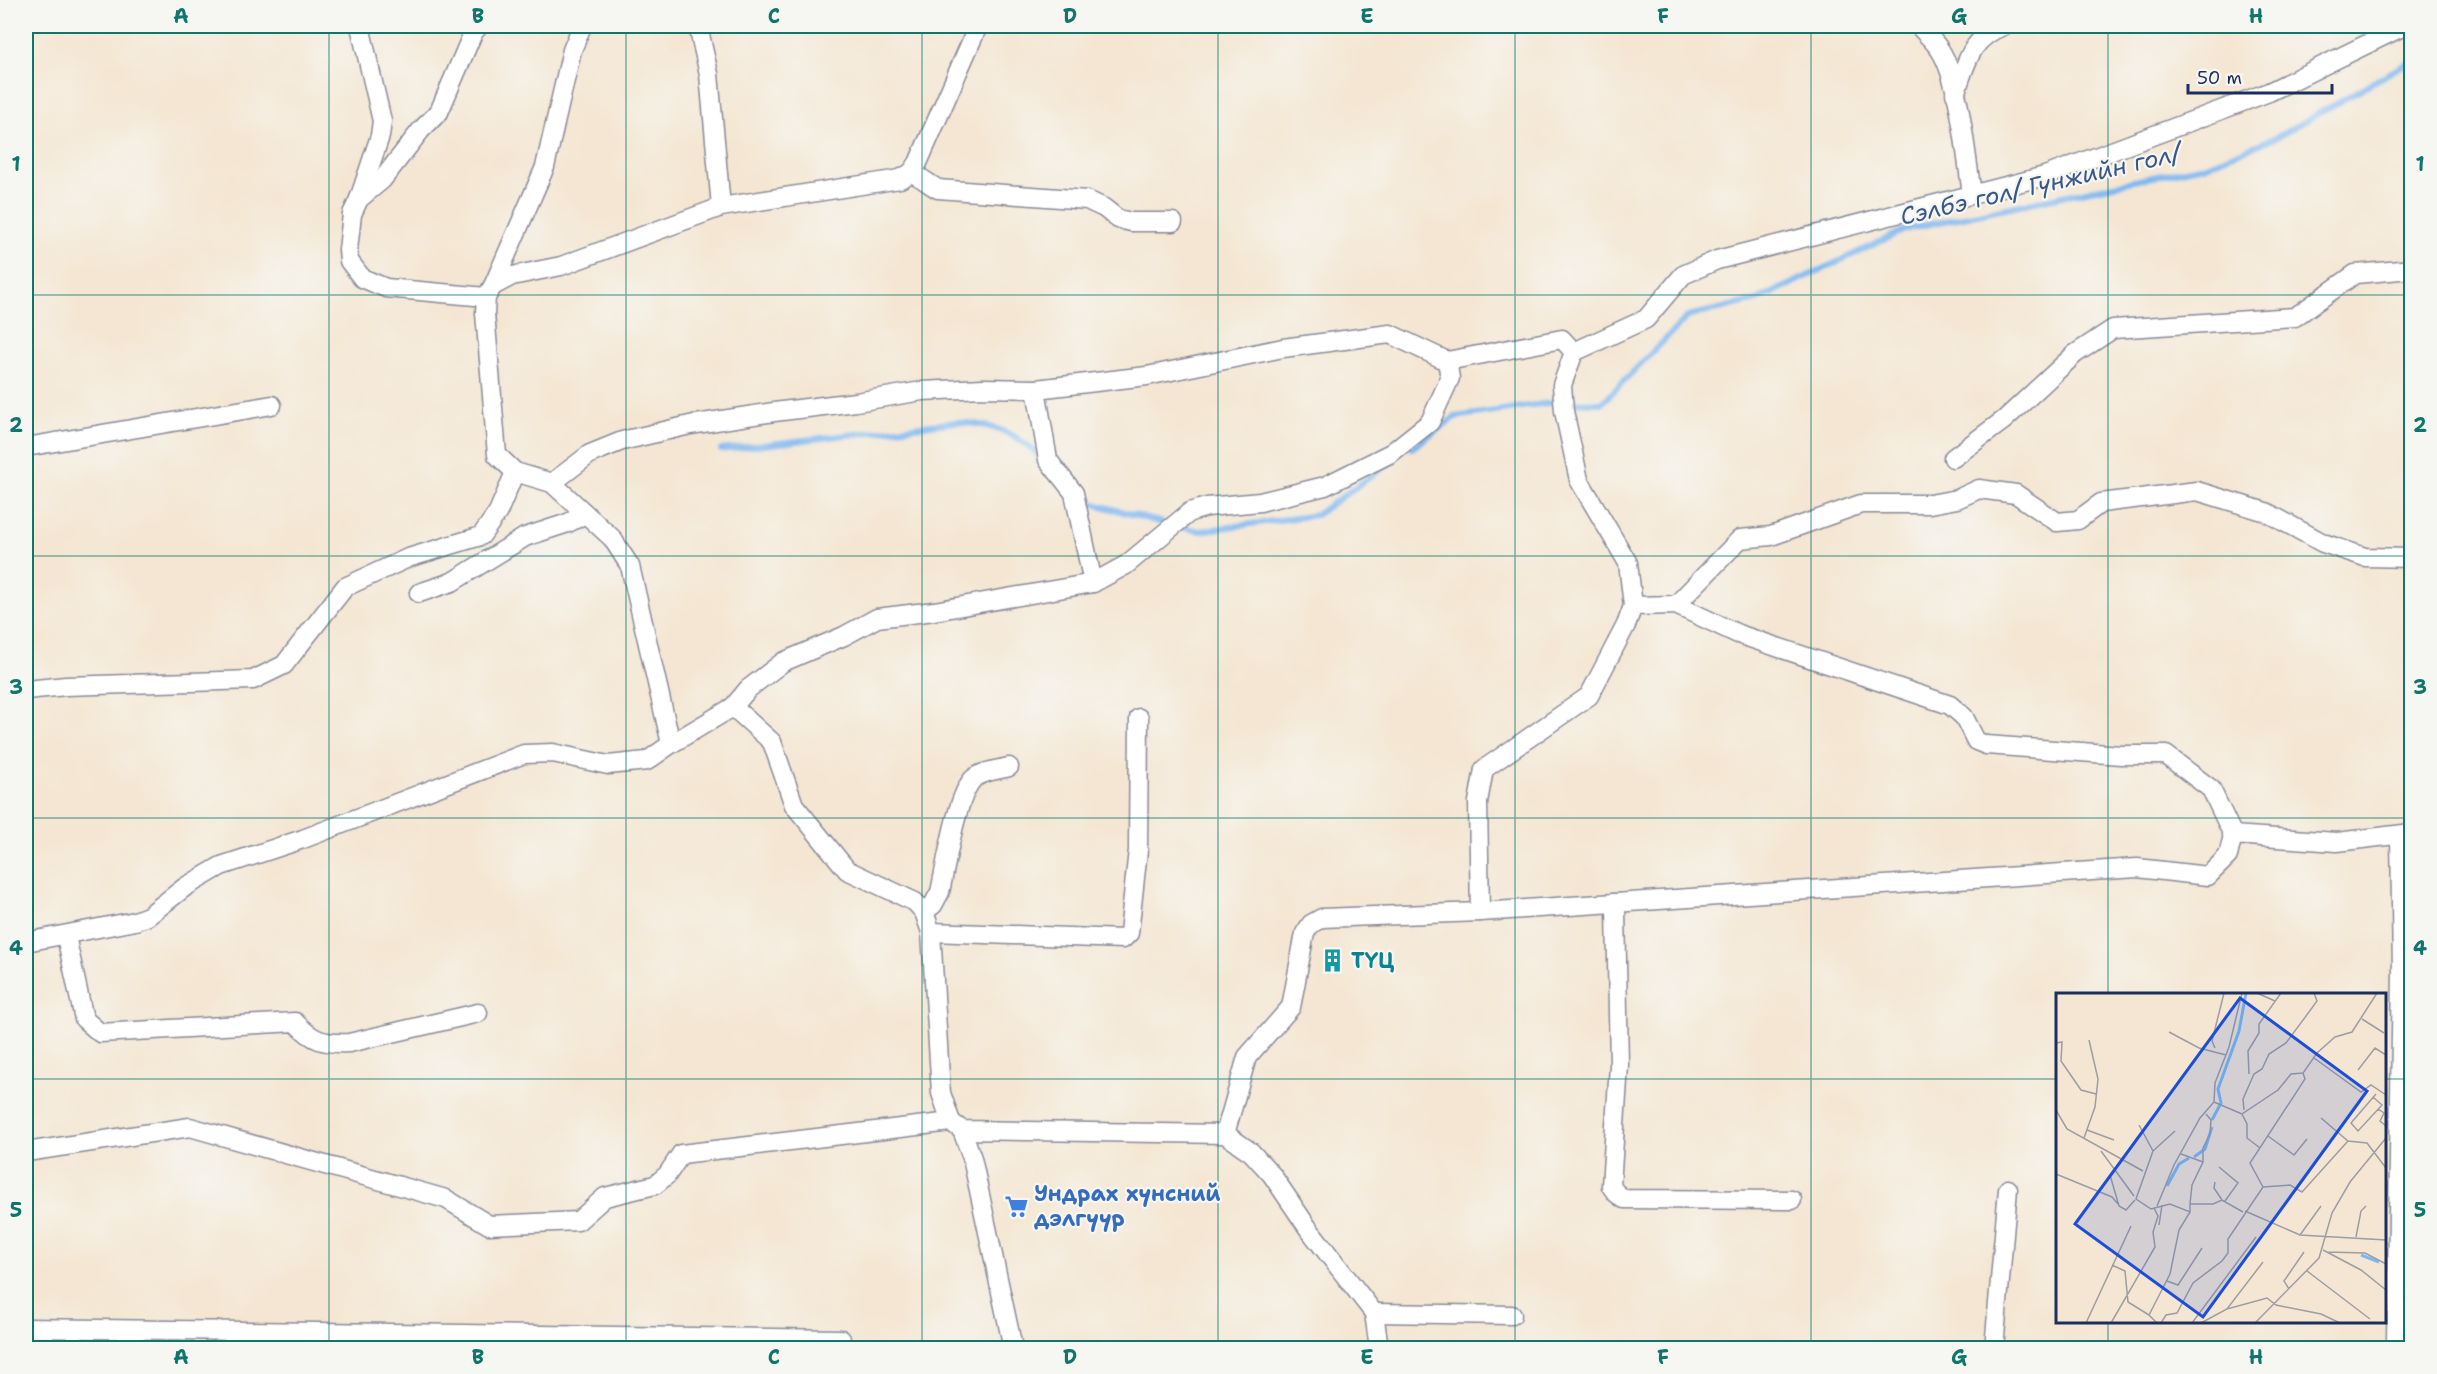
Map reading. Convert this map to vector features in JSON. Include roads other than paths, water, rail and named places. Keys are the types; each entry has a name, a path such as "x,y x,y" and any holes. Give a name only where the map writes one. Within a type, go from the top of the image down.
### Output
{"street":[{"path":"360,26 382,121 380,136 352,214 349,261 362,278 386,288 490,291 512,276 561,266 721,207 900,179 911,173 918,163 978,26"},
{"path":"359,199 382,180 421,130 439,112 473,33 479,26"},
{"path":"582,26 572,50 545,167 490,291 485,313 497,455 515,472 552,483 612,538 630,566 671,744"},
{"path":"698,26 709,75 721,207"},
{"path":"1919,26 1940,50 1955,94 1972,194"},
{"path":"1955,94 1978,39 2003,26"},
{"path":"1480,912 1478,802 1484,769 1588,696 1626,625 1633,606 1628,563 1579,480 1564,411 1562,385 1574,352 1646,319 1683,275 1717,260 2045,176 2269,92 2404,26"},
{"path":"911,173 923,178 938,189 1087,200 1104,208 1118,219 1131,222 1173,222"},
{"path":"1953,458 2004,420 2075,354 2113,329 2295,317 2355,274 2412,269"},
{"path":"552,483 590,454 622,441 690,425 922,391 983,388 1036,389 1147,376 1283,348 1390,334 1447,361 1562,339 1574,352"},
{"path":"26,942 135,921 148,916 185,887 221,866 303,839 524,754 553,753 608,765 647,761 733,707 748,689 783,662 844,636 877,618 934,611 1093,583 1126,565 1190,512 1208,507 1260,502 1325,486 1391,453 1430,422 1450,378 1447,361"},
{"path":"1036,389 1048,460 1074,493 1093,583"},
{"path":"26,447 272,405"},
{"path":"26,690 66,686 253,680 284,665 345,587 408,558 481,536 498,512 515,472"},
{"path":"1676,605 1740,539 1771,536 1861,504 1930,504 1957,499 1979,489 2016,494 2057,522 2078,520 2101,503 2197,491 2266,512 2323,543 2365,557 2412,558"},
{"path":"418,593 452,582 525,537 568,523 585,514"},
{"path":"1225,1134 1247,1058 1291,1008 1305,933 1311,924 1322,918 1480,912 2137,868 2208,876 2228,856 2233,835 2211,789 2166,755 2121,755 1986,745 1976,741 1964,717 1950,705 1738,634 1676,605 1633,606"},
{"path":"733,707 772,742 794,805 847,870 915,902 924,912 931,932 941,1093 972,1158 1013,1348"},
{"path":"931,932 1123,939 1129,933 1138,850 1139,718"},
{"path":"924,912 933,904 940,892 963,793 975,778 988,772 1009,768"},
{"path":"2233,835 2337,842 2406,834 2407,973 2396,1340 2398,1348"},
{"path":"1613,903 1616,909 1619,1065 1611,1186 1624,1199 1792,1200"},
{"path":"66,936 84,1019 100,1033 295,1022 308,1036 327,1044 349,1043 478,1013"},
{"path":"26,1152 190,1127 446,1200 489,1225 578,1221 605,1197 655,1185 667,1175 681,1154 956,1126 1225,1134 1251,1152 1272,1175 1315,1237 1374,1313 1379,1348"},
{"path":"1994,1348 2008,1189"},
{"path":"1374,1313 1512,1315"},
{"path":"26,1328 841,1339"}],"waterway":[{"name":"Сэлбэ гол/ Гүнжийн гол/","path":"1412,448 1455,417 1556,402 1602,403 1688,316 1757,300 1907,229 2204,166 2279,136 2412,60"},
{"path":"721,450 956,422 982,425 1003,431 1023,442 1043,459"},
{"name":"Сэлбэ гол/ Гүнжийн гол/","path":"1180,527 1200,531 1316,515 1394,460"},
{"name":"Сэлбэ гол/ Гүнжийн гол/","path":"1079,493 1091,503 1170,525"}],"place":[{"name":"ТҮЦ","path":"1333,960"},
{"name":"Ундрах хүнсний дэлгүүр","path":"1016,1206"}]}
